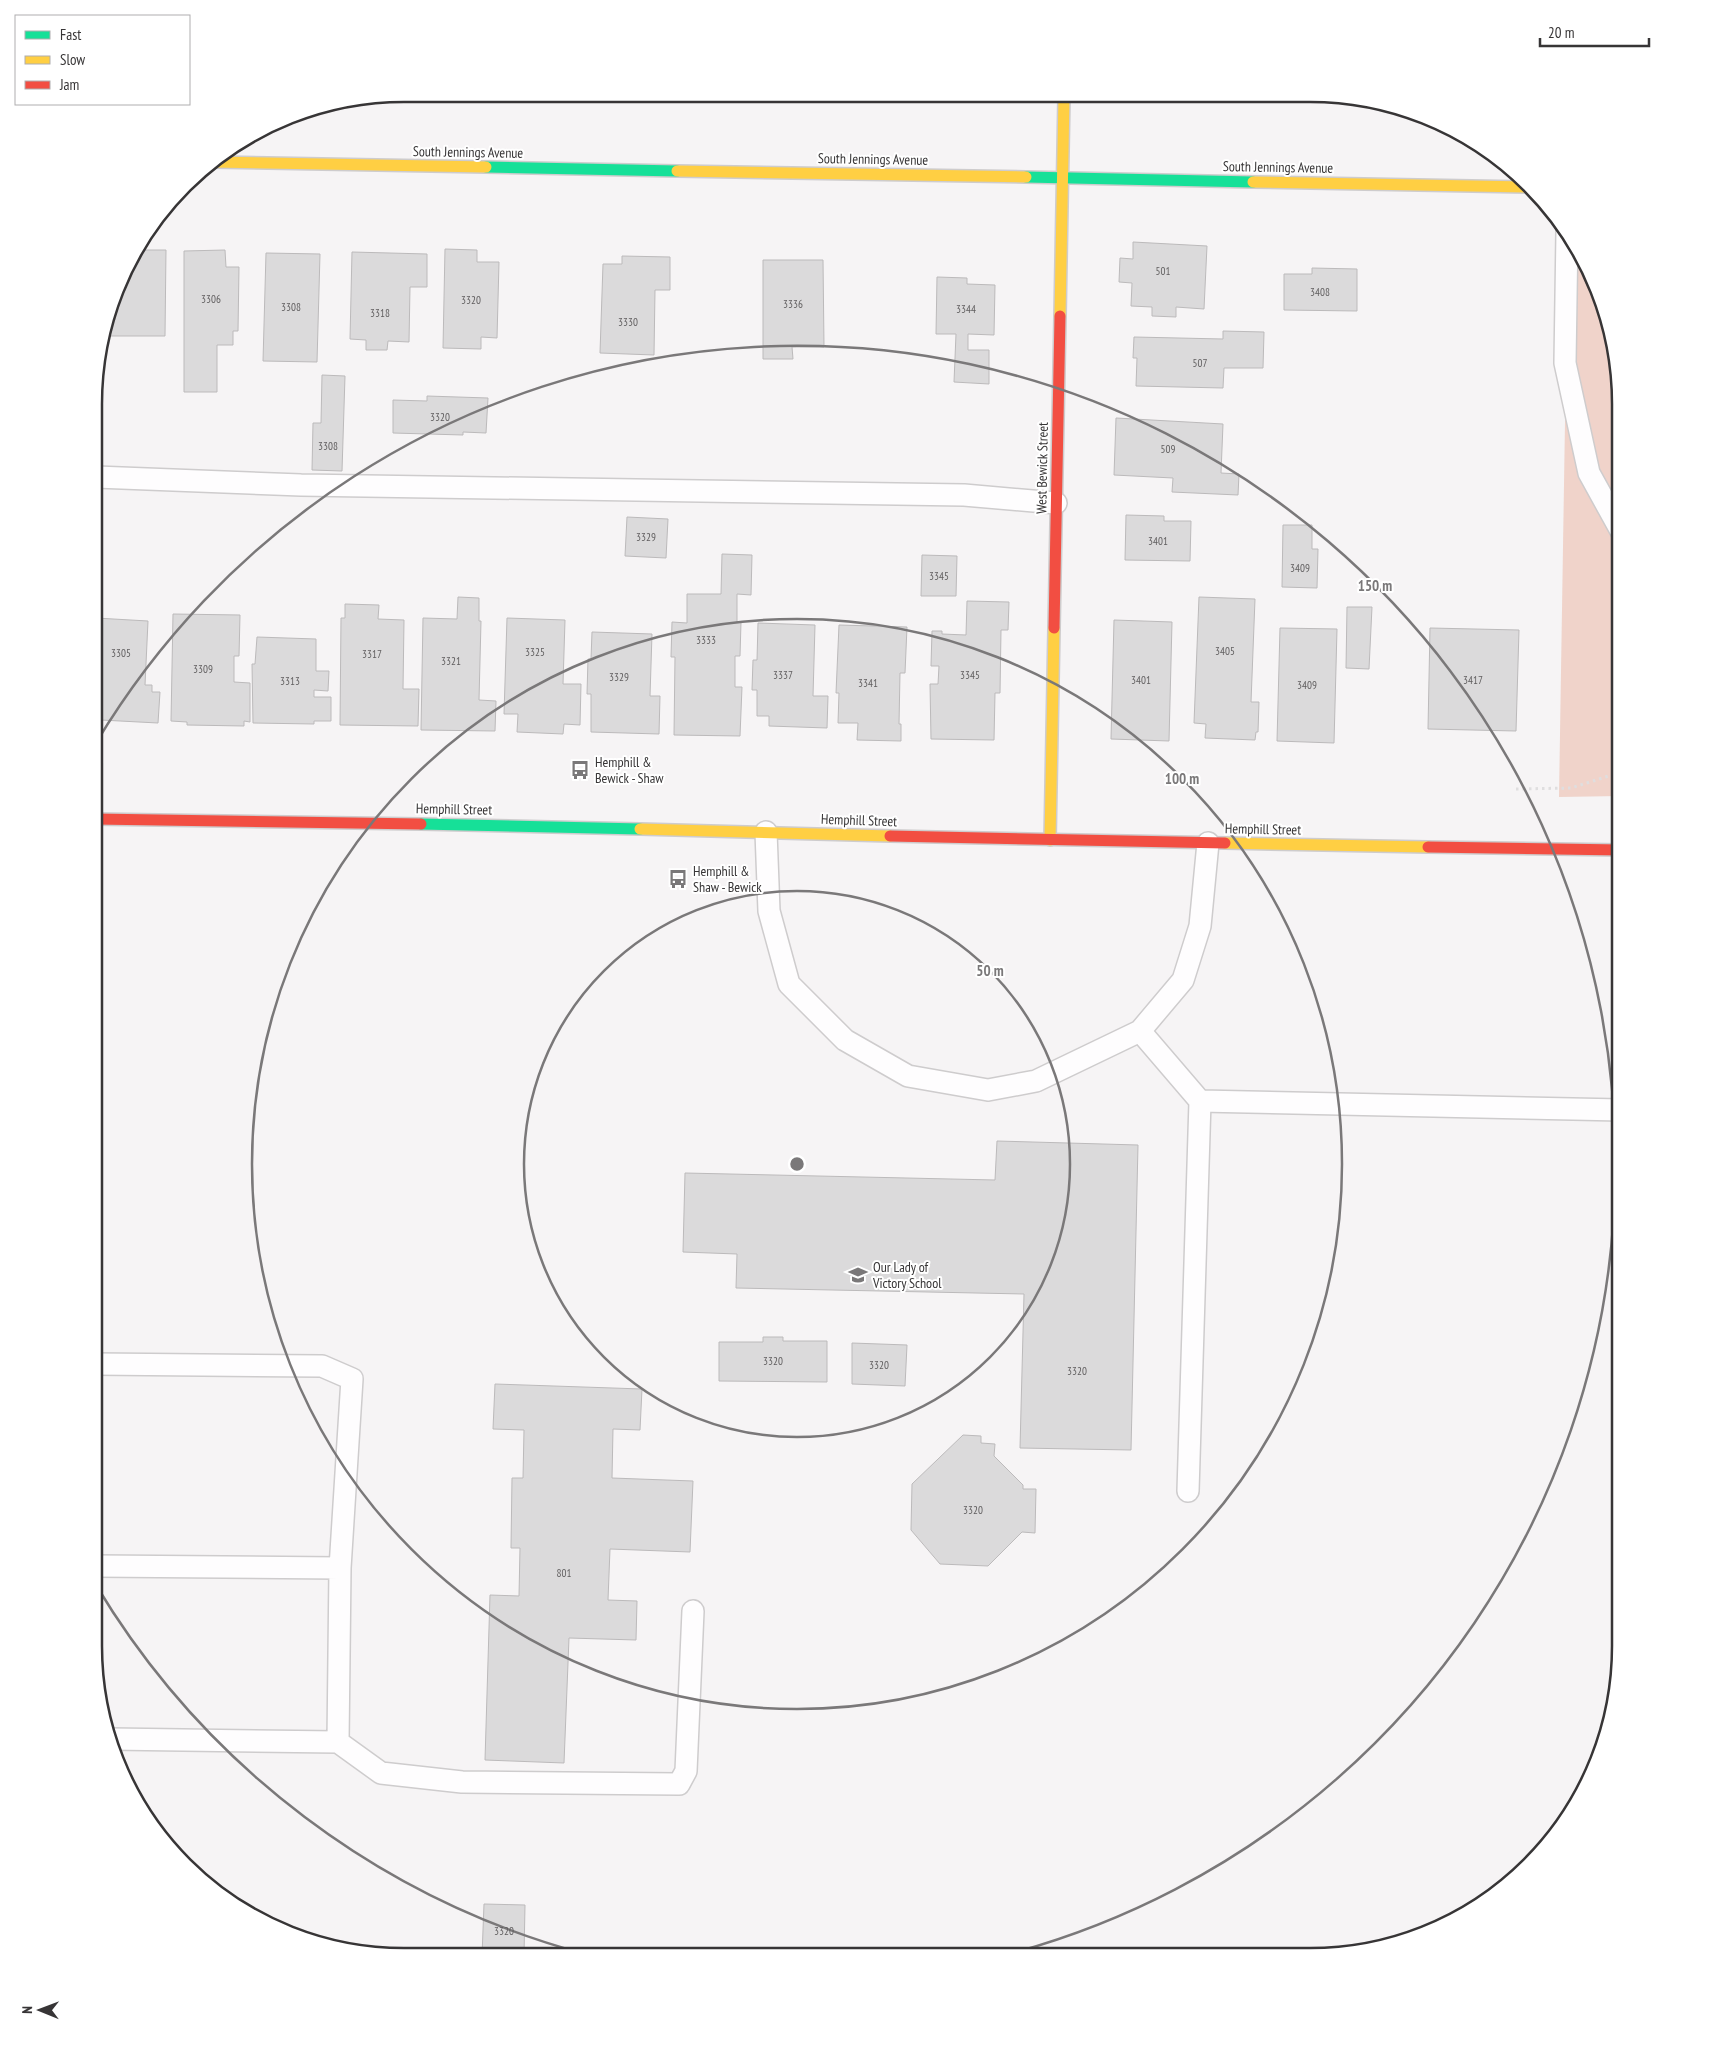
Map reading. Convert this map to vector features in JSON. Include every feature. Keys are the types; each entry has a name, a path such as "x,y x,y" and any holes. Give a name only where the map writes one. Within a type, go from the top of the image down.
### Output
{"street":[{"name":"West Bewick Street","path":"1050,840 1064,103"},
{"name":"South Jennings Avenue","path":"225,162 1520,187"},
{"name":"Hemphill Street","path":"102,819 542,826 1050,840 1612,850"}],"lane":[{"path":"1567,245 1564,363 1589,473 1612,515"},
{"path":"102,477 311,485 964,495 1056,503"},
{"path":"766,832 769,911 789,984 845,1040 908,1076 988,1090 1036,1081 1140,1031 1183,980 1200,926 1208,843"},
{"path":"1140,1031 1200,1101 1188,1491"},
{"path":"1200,1101 1612,1110"},
{"path":"102,1364 322,1366 352,1379 340,1568 338,1742"},
{"path":"102,1566 340,1568"},
{"path":"118,1739 338,1742 381,1773 462,1782 679,1784 686,1771 693,1611"}],"path":[{"path":"1516,789 1571,788 1612,775"}],"shaded area":[{"path":"1568,247 1590,289 1596,307 1607,346 1612,385 1612,796 1559,797"}],"building":[{"path":"1133,242 1207,246 1204,309 1176,307 1176,317 1152,316 1152,307 1131,306 1132,283 1119,282 1120,258 1133,259"},
{"path":"445,249 477,250 477,262 499,262 497,338 481,337 481,349 443,348"},
{"path":"145,250 166,250 165,336 110,336 125,289"},
{"path":"225,250 226,267 239,267 238,331 233,331 233,345 217,345 217,392 184,392 184,251"},
{"path":"352,252 427,254 427,287 410,287 409,342 388,341 387,350 366,350 366,340 350,339"},
{"path":"266,253 320,254 317,362 263,361"},
{"path":"622,256 670,257 670,290 655,290 654,355 600,353 603,264 622,264"},
{"path":"763,260 823,260 824,347 792,347 793,359 763,359"},
{"path":"1312,268 1357,269 1357,311 1284,310 1284,274 1312,274"},
{"path":"937,277 967,278 967,284 995,285 994,335 968,334 968,350 989,350 989,384 954,382 956,334 936,334"},
{"path":"1223,331 1264,332 1263,368 1224,368 1223,388 1136,386 1137,358 1133,358 1134,337 1223,339"},
{"path":"322,375 345,376 342,471 312,470 313,423 321,423"},
{"path":"427,396 488,398 486,433 463,432 463,435 393,433 393,400 427,401"},
{"path":"1116,418 1223,424 1221,473 1239,474 1238,495 1172,492 1173,478 1114,475"},
{"path":"1126,515 1164,516 1164,521 1191,521 1190,561 1125,560"},
{"path":"627,517 668,519 666,558 625,556"},
{"path":"1283,525 1312,525 1312,549 1318,549 1317,588 1282,587"},
{"path":"722,554 752,555 751,595 737,594 737,622 741,622 740,656 735,656 735,687 742,687 740,736 674,735 675,657 671,657 672,622 687,623 687,594 721,594"},
{"path":"922,555 957,556 956,596 921,596"},
{"path":"458,597 479,598 479,621 481,621 479,700 496,701 495,731 421,730 423,618 457,619"},
{"path":"1199,597 1255,599 1251,702 1259,702 1258,732 1256,732 1255,740 1205,738 1206,724 1194,723"},
{"path":"967,601 1009,602 1008,630 1001,630 1000,693 995,693 994,740 931,739 930,684 938,684 939,666 931,666 932,631 942,631 942,634 966,635"},
{"path":"345,604 379,605 378,619 404,620 403,689 419,689 418,726 340,725 341,618 345,618"},
{"path":"1347,607 1372,607 1369,669 1346,668"},
{"path":"173,614 240,615 239,656 234,656 234,682 250,683 250,722 244,721 244,726 187,725 187,722 171,721"},
{"path":"102,618 148,621 145,685 152,685 152,692 160,692 158,723 102,720"},
{"path":"507,618 565,620 563,684 581,684 580,725 564,724 563,734 517,732 518,714 504,714"},
{"path":"1114,620 1172,622 1169,741 1111,739"},
{"path":"758,623 815,625 813,696 828,696 827,728 769,726 769,716 757,716 757,690 752,690 753,660 757,660"},
{"path":"839,625 907,627 905,673 900,673 899,724 901,724 901,741 857,740 858,723 838,723 839,693 836,693"},
{"path":"1280,628 1337,629 1334,743 1277,741"},
{"path":"1430,628 1519,630 1516,731 1428,729"},
{"path":"592,632 652,634 650,696 660,696 659,734 591,732 591,694 587,694 588,659 591,659"},
{"path":"257,637 316,639 316,671 329,671 328,691 314,690 314,697 331,697 331,721 314,721 314,724 253,723 252,664 255,664"},
{"path":"997,1141 1138,1145 1131,1450 1020,1448 1024,1294 736,1288 737,1254 683,1252 685,1173 995,1180"},
{"path":"763,1337 783,1337 783,1341 827,1341 827,1382 719,1381 719,1342 763,1342"},
{"path":"852,1343 907,1345 905,1386 852,1384"},
{"path":"495,1384 642,1389 640,1430 613,1429 612,1478 693,1481 690,1552 610,1549 608,1600 637,1601 636,1640 569,1638 564,1763 485,1760 490,1595 519,1596 520,1548 511,1548 512,1478 523,1478 524,1430 493,1429"},
{"path":"963,1435 981,1436 981,1443 995,1444 994,1456 1023,1485 1023,1489 1036,1489 1035,1533 1022,1532 988,1566 940,1564 911,1530 912,1484"},
{"path":"484,1904 525,1905 524,1948 482,1948"}],"traffic: fast":[{"path":"486,167 677,171"},
{"path":"1026,177 1253,182"},
{"path":"421,824 640,829"}],"traffic: slow":[{"path":"1060,316 1064,103"},
{"path":"225,162 486,167"},
{"path":"677,171 1026,177"},
{"path":"1253,182 1520,187"},
{"path":"1050,840 1054,628"},
{"path":"640,829 890,836"},
{"path":"1225,843 1428,847"}],"traffic: jam":[{"path":"1054,628 1060,316"},
{"path":"102,819 421,824"},
{"path":"890,836 1225,843"},
{"path":"1428,847 1612,850"}],"place":[{"name":"Hemphill & Bewick - Shaw","path":"580,770"},
{"name":"Hemphill & Shaw - Bewick","path":"678,879"},
{"name":"Our Lady of Victory School","path":"858,1275"}]}
